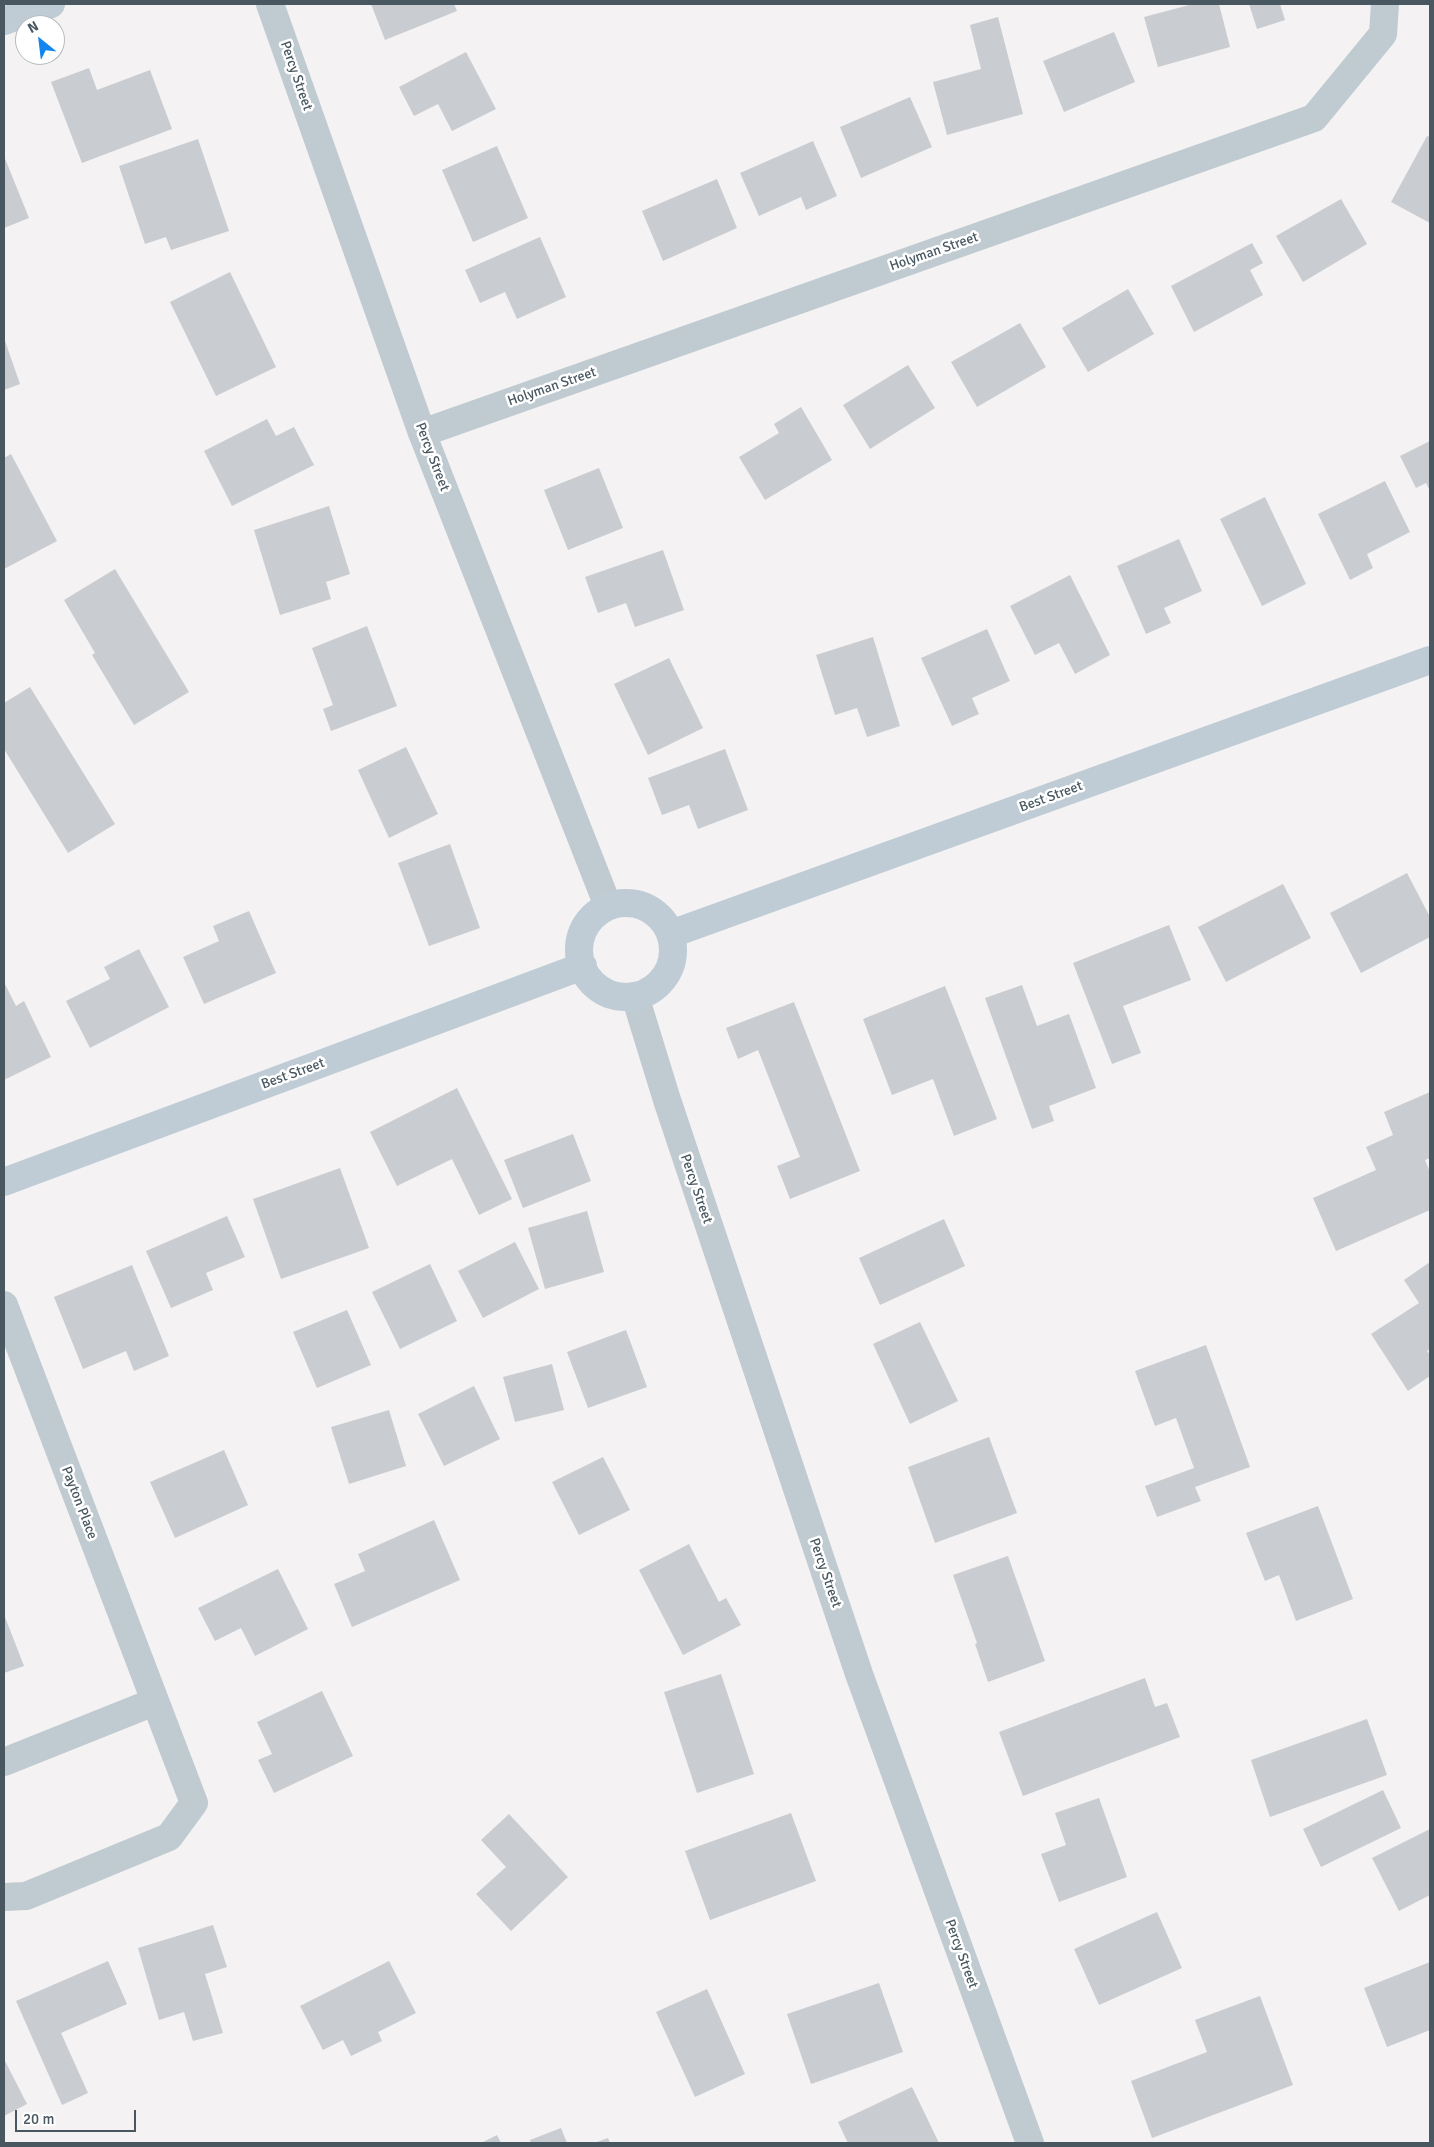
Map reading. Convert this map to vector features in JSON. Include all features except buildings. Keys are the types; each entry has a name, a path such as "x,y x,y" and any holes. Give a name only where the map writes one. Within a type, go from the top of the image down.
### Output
{"street":[{"path":"4,21 51,4"},
{"name":"Percy Street","path":"270,4 422,433 608,906"},
{"name":"Holyman Street","path":"422,433 1314,118 1383,34 1385,4"},
{"name":"Best Street","path":"671,934 1430,660"},
{"path":"623,903 640,904 654,912 666,924 671,934 674,950 671,966 662,981 650,990 635,996 619,997 603,991 591,982 579,960 579,944 584,928 594,915 608,906 623,903"},
{"name":"Best Street","path":"4,1182 583,966"},
{"name":"Percy Street","path":"635,996 666,1100 859,1674 1030,2143"},
{"name":"Payton Place","path":"4,1304 194,1803 169,1837 26,1896 4,1897"},
{"path":"4,1762 154,1702"}]}
